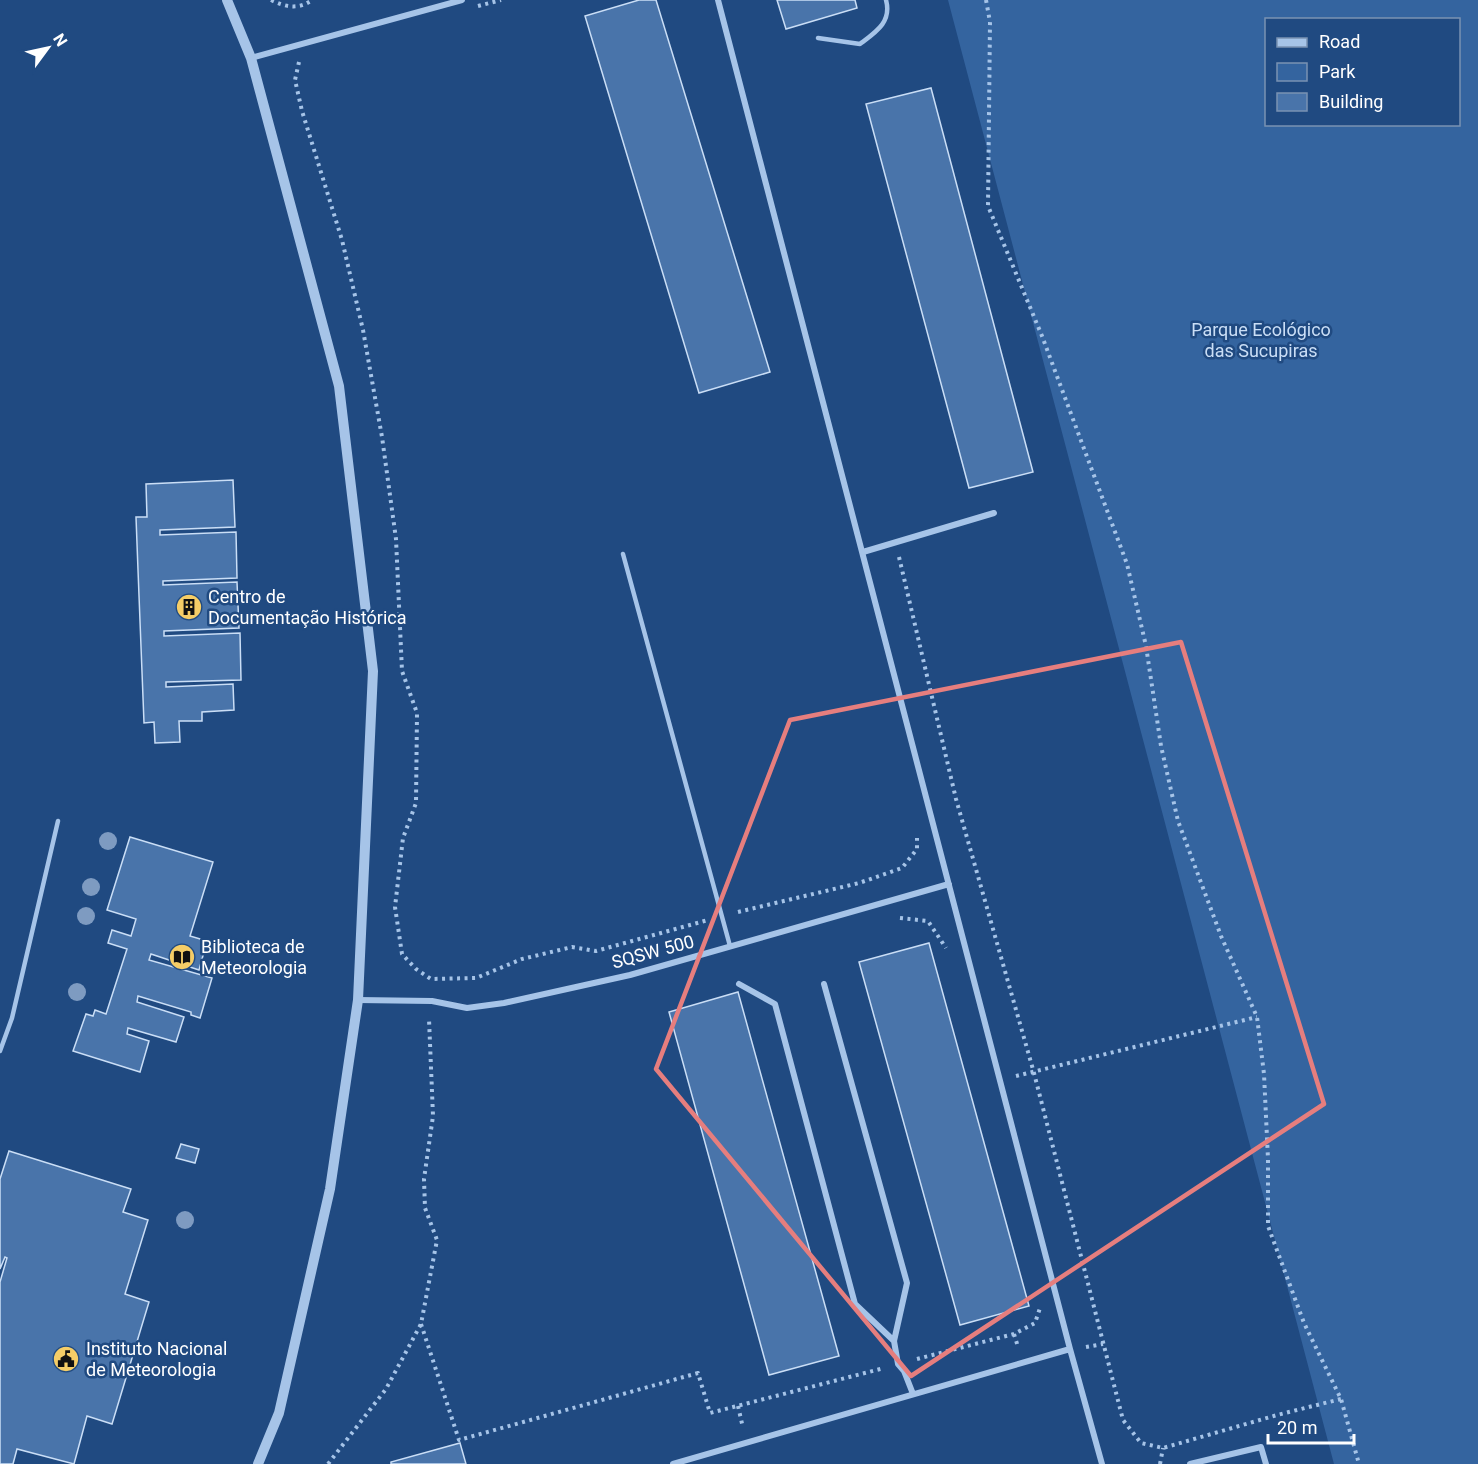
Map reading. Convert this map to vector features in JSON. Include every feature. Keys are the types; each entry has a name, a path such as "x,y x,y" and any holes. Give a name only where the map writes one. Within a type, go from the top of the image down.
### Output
{"street":[{"path":"227,0 251,58 339,386 373,671 358,1000 330,1189 279,1413 258,1464"},
{"path":"251,58 462,0"},
{"path":"718,0 1102,1464"},
{"path":"863,552 994,513"},
{"name":"SQSW 500","path":"358,1000 432,1001 467,1008 504,1003 630,975 949,884"},
{"path":"739,984 775,1004 855,1304 894,1341"},
{"path":"824,984 907,1283 894,1341 898,1364 904,1371 913,1394"},
{"path":"673,1464 1070,1349"},
{"path":"1190,1464 1261,1447 1266,1464"}],"lane":[{"path":"818,38 860,44 880,29 888,9 886,0"},
{"path":"623,554 730,946"},
{"path":"0,1051 12,1018 58,821"}],"path":[{"path":"271,0 284,6 303,6 312,0"},
{"path":"467,9 501,0"},
{"path":"986,0 990,22 988,206 1042,336 1127,564 1146,646 1161,746 1178,821 1221,936 1257,1017 1264,1074 1268,1226 1304,1323 1341,1399 1359,1464"},
{"path":"300,60 295,80 302,111 342,240 363,330 380,426 396,539 402,671 417,713 416,803 403,838 395,907 402,954 416,969 431,979 476,978 522,959 572,947 596,951 722,916 859,883 902,868 917,849 916,828"},
{"path":"895,542 956,799 1034,1073 1123,1420 1141,1443 1163,1448 1277,1414 1341,1399"},
{"path":"894,917 928,921 947,950"},
{"path":"1000,1080 1257,1017"},
{"path":"328,1464 386,1389 421,1324 437,1240 425,1208 424,1179 433,1116 429,1019"},
{"path":"421,1324 459,1440 698,1373 710,1413 1014,1334 1035,1323 1041,1306"},
{"path":"1160,1464 1163,1448"}],"highlighted area":[{"path":"1181,642 1324,1104 911,1376 656,1069 790,720"}],"green space":[{"name":"Parque Ecológico das Sucupiras","path":"948,0 1478,0 1478,1464 1334,1464"}],"building":[{"path":"639,0 656,0 770,372 699,393 585,16"},
{"path":"777,0 855,0 857,8 786,29"},
{"path":"931,88 1033,472 969,488 866,104"},
{"name":"Centro de Documentação Histórica","path":"233,480 235,527 160,530 160,535 236,532 237,578 163,581 163,585 237,582 239,628 164,631 164,636 240,633 241,680 166,682 166,687 233,684 234,710 202,712 202,721 179,721 180,742 155,743 154,722 144,723 136,517 147,517 146,484"},
{"name":"Biblioteca de Meteorologia","path":"130,837 213,862 190,936 207,941 199,970 151,954 149,960 212,978 200,1018 191,1015 191,1012 138,996 137,1002 184,1017 176,1042 128,1028 127,1034 149,1041 140,1072 73,1051 86,1014 93,1016 95,1010 106,1014 127,949 108,943 112,930 131,936 136,919 107,910"},
{"path":"929,943 1029,1306 960,1325 859,962"},
{"path":"738,992 839,1356 769,1375 669,1012"},
{"path":"181,1144 199,1149 195,1163 176,1158"},
{"name":"Instituto Nacional de Meteorologia","path":"9,1151 131,1189 123,1212 148,1220 125,1294 149,1302 112,1424 87,1416 74,1464 17,1449 13,1464 0,1464 0,1282 7,1258 5,1257 0,1269 0,1179"},
{"path":"460,1443 466,1464 391,1464 391,1462"}],"place":[{"name":"Centro de Documentação Histórica","path":"189,607"},
{"name":"Biblioteca de Meteorologia","path":"182,957"},
{"name":"Instituto Nacional de Meteorologia","path":"66,1359"}]}
